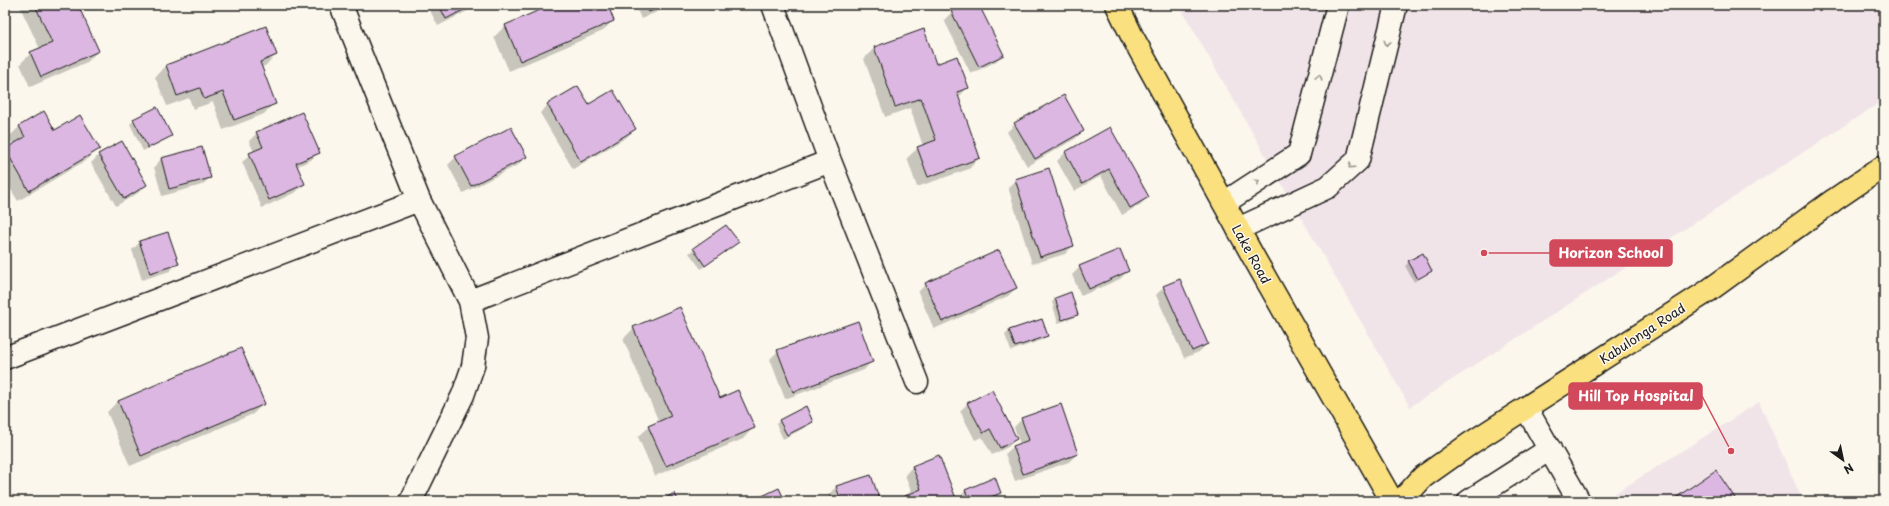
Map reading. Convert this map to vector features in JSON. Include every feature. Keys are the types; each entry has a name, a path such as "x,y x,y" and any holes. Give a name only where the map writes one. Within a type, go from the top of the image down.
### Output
{"main road":[{"name":"Lake Road","path":"1117,5 1132,36 1238,229 1392,501"},
{"name":"Kabulonga Road","path":"1401,501 1422,477 1471,443 1708,290 1884,166"}],"street":[{"path":"341,5 419,200 470,301 477,338 473,366 463,395 411,501"},
{"path":"773,5 830,162 917,382"},
{"path":"1224,203 1299,154 1338,5"},
{"path":"1238,229 1328,187 1358,160 1396,5"},
{"path":"470,301 830,162"},
{"path":"5,358 419,200"},
{"path":"1526,408 1579,501"},
{"path":"1469,501 1550,449"}],"shaded area":[{"path":"1179,5 1884,5 1884,100 1410,407"},
{"path":"1759,402 1803,501 1603,501"}],"building":[{"path":"35,5 78,5 99,51 41,77 30,52 52,43"},
{"path":"439,5 473,5 446,19"},
{"path":"551,5 608,5 614,21 520,61 505,25"},
{"path":"646,5 665,5 649,12"},
{"path":"963,5 979,5 1004,55 979,67 951,11"},
{"path":"266,26 277,55 260,62 276,104 234,120 223,92 204,99 200,88 177,96 166,65"},
{"path":"924,29 936,64 957,56 969,88 957,92 980,158 928,177 917,147 936,140 921,98 895,107 874,47"},
{"path":"578,86 589,104 613,90 636,129 581,162 547,104"},
{"path":"1064,95 1084,131 1035,159 1014,123"},
{"path":"157,107 172,136 148,148 133,119"},
{"path":"44,111 55,130 80,115 100,149 29,191 5,149 25,137 19,126"},
{"path":"302,112 320,153 296,163 305,184 269,200 249,153 263,147 256,132"},
{"path":"511,127 527,157 471,186 455,156"},
{"path":"1110,127 1149,197 1130,208 1109,169 1082,184 1065,152"},
{"path":"122,141 147,185 124,199 98,154"},
{"path":"202,147 211,178 169,189 161,158"},
{"path":"1049,168 1074,246 1040,257 1015,179"},
{"path":"726,225 739,242 705,266 693,248"},
{"path":"168,232 179,264 150,273 139,241"},
{"path":"1120,249 1129,271 1089,289 1079,266"},
{"path":"999,250 1017,288 942,322 925,283"},
{"path":"1423,253 1432,271 1418,279 1408,261"},
{"path":"1180,279 1208,344 1192,351 1163,286"},
{"path":"1071,292 1078,315 1062,320 1055,298"},
{"path":"680,307 720,398 738,390 755,428 666,466 648,426 671,416 633,327"},
{"path":"1042,319 1048,336 1015,347 1009,330"},
{"path":"858,321 873,362 793,392 777,350"},
{"path":"241,348 265,404 141,456 118,401"},
{"path":"992,390 1017,439 1000,448 990,429 983,433 967,403"},
{"path":"1061,404 1078,454 1023,474 1013,446 1029,440 1021,418"},
{"path":"806,406 813,422 787,435 779,420"},
{"path":"939,455 957,501 907,501 905,496 921,489 912,466"},
{"path":"1716,470 1737,501 1671,501"},
{"path":"871,475 880,501 841,501 836,486"},
{"path":"995,477 1001,493 981,501 970,501 965,490"},
{"path":"779,488 785,501 757,501 756,499"},
{"path":"674,493 679,501 661,501"}],"place":[{"name":"Horizon School","path":"1484,253"},
{"name":"Hill Top Hospital","path":"1731,451"}]}
